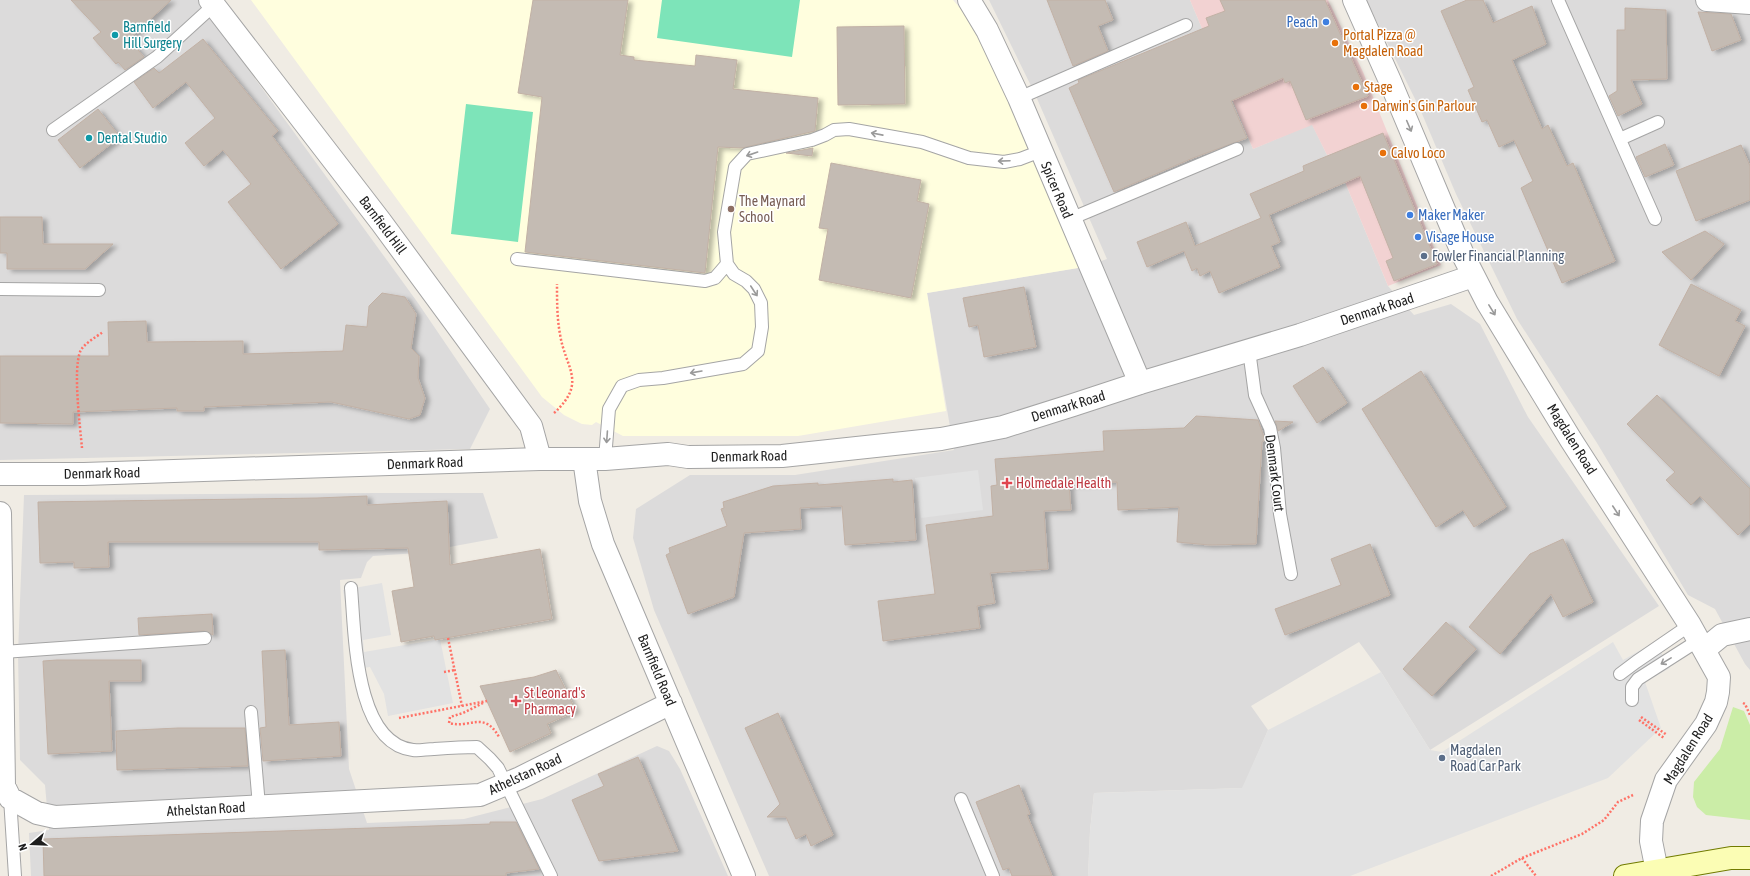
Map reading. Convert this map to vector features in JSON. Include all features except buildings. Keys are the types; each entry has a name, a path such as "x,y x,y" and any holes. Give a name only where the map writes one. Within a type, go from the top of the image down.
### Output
{"main road":[{"path":"1625,876 1732,858 1750,858"}],"street":[{"name":"Spicer Road","path":"969,0 987,30 1018,98 1140,383"},
{"name":"Magdalen Road","path":"1354,0 1473,276 1487,302 1571,440 1693,631 1719,678 1716,702 1706,724 1666,780 1654,814 1652,821 1651,841 1657,871"},
{"path":"1707,0 1750,3"},
{"name":"Barnfield Hill","path":"212,3 381,222 531,426 540,459"},
{"name":"Denmark Road","path":"0,474 84,474 540,459 606,459 668,454 688,457 782,456 941,439 1002,426 1300,335 1473,276"},
{"name":"Barnfield Road","path":"584,459 590,501 603,544 744,876"},
{"path":"0,513 3,652 1,681 4,786 10,798"},
{"path":"1693,631 1722,635 1750,629"},
{"name":"Athelstan Road","path":"10,798 37,813 54,816 480,795 506,784 671,704"}],"lane":[{"path":"1558,0 1655,219"},
{"path":"54,130 157,57 212,3"},
{"path":"1018,98 1186,25"},
{"path":"1620,139 1658,122"},
{"path":"606,459 609,409 622,386 639,380 663,378 743,364 758,351 762,327 761,303 754,289 746,281 734,274 727,264 724,232 735,167 747,154 812,140 834,130 849,129 922,142 969,158 1004,162 1020,159 1041,151"},
{"path":"1070,219 1237,149"},
{"path":"517,259 705,281 715,278 727,264"},
{"path":"0,289 99,290"},
{"name":"Denmark Court","path":"1249,350 1255,395 1270,428 1274,448 1280,514 1291,574"},
{"path":"351,588 357,657 363,688 372,716 382,733 402,747 413,750 477,747 498,768 551,876"},
{"path":"1620,674 1636,662 1693,631"},
{"path":"1632,700 1632,687 1638,679 1693,631"},
{"path":"3,652 205,638"},
{"path":"251,712 259,806"},
{"path":"10,798 15,876"},
{"path":"961,798 993,876"}],"path":[{"path":"558,264 557,284 560,335 570,365 573,382 567,398 558,410"},
{"path":"84,474 77,369 80,351 103,332"},
{"path":"448,638 462,706"},
{"path":"444,672 455,670"},
{"path":"392,719 487,701 449,718 449,723 452,724 465,723"},
{"path":"1635,717 1666,740"},
{"path":"1647,722 1668,737"},
{"path":"1491,876 1522,858 1582,834 1604,820 1618,802"},
{"path":"1522,858 1536,876"}],"shaded area":[{"path":"0,0 198,0 418,303 490,409 470,449 0,460"},
{"name":"The Maynard School","path":"251,0 953,0 973,23 1084,267 927,293 946,411 798,436 623,436 596,422 592,425 582,424 564,415 542,397"},
{"path":"989,0 1190,0 1253,149 1312,124 1327,155 1333,153 1388,286 1414,315 1451,304 1480,324 1528,417 1659,606 1430,750 1381,672 1359,642 1251,706 1268,730 1243,788 1094,793 1090,831 1088,876 769,876 654,610 633,538 636,509 690,475 795,475 954,450 927,293 1084,267 1107,259 1035,94"},
{"path":"1190,0 1328,0 1363,72 1441,265 1388,286 1333,153 1327,155 1312,125 1253,149"},
{"path":"1366,0 1750,0 1750,670 1745,664 1715,609 1688,595 1597,443 1517,319 1456,194 1420,109"},
{"path":"978,470 983,510 921,518 915,478"},
{"path":"483,493 498,538 417,553 373,556 367,562 361,578 340,580 349,769 367,823 464,819 542,799 657,746 669,751 680,769 728,876 31,876 29,833 49,830 45,785 20,760 18,654 24,495"},
{"path":"382,583 391,635 363,640 364,652 440,639 453,703 388,716 384,694 370,667 356,669 343,590"},
{"name":"Magdalen Road Car Park","path":"1613,642 1623,660 1655,642 1670,668 1645,682 1661,728 1608,778 1350,876 1088,876 1090,831 1094,793 1242,788 1268,730 1381,672 1430,750 1442,752"}],"green space":[{"path":"662,0 800,0 792,57 657,38"},
{"path":"466,104 533,112 518,242 451,234"},
{"path":"1733,707 1744,711 1750,725 1750,820 1706,815 1697,807 1693,797 1694,782 1720,749"}],"place":[{"name":"Peach","path":"1326,22"},
{"name":"Barnfield Hill Surgery","path":"115,35"},
{"name":"Portal Pizza @ Magdalen Road","path":"1335,43"},
{"name":"Stage","path":"1356,87"},
{"name":"Darwin's Gin Parlour","path":"1364,106"},
{"name":"Dental Studio","path":"89,138"},
{"name":"Calvo Loco","path":"1383,153"},
{"name":"The Maynard School","path":"731,209"},
{"name":"Maker Maker","path":"1410,215"},
{"name":"Visage House","path":"1418,237"},
{"name":"Fowler Financial Planning","path":"1424,256"},
{"name":"Holmedale Health","path":"1007,483"},
{"name":"St Leonard's Pharmacy","path":"516,701"},
{"name":"Magdalen Road Car Park","path":"1442,758"}]}
